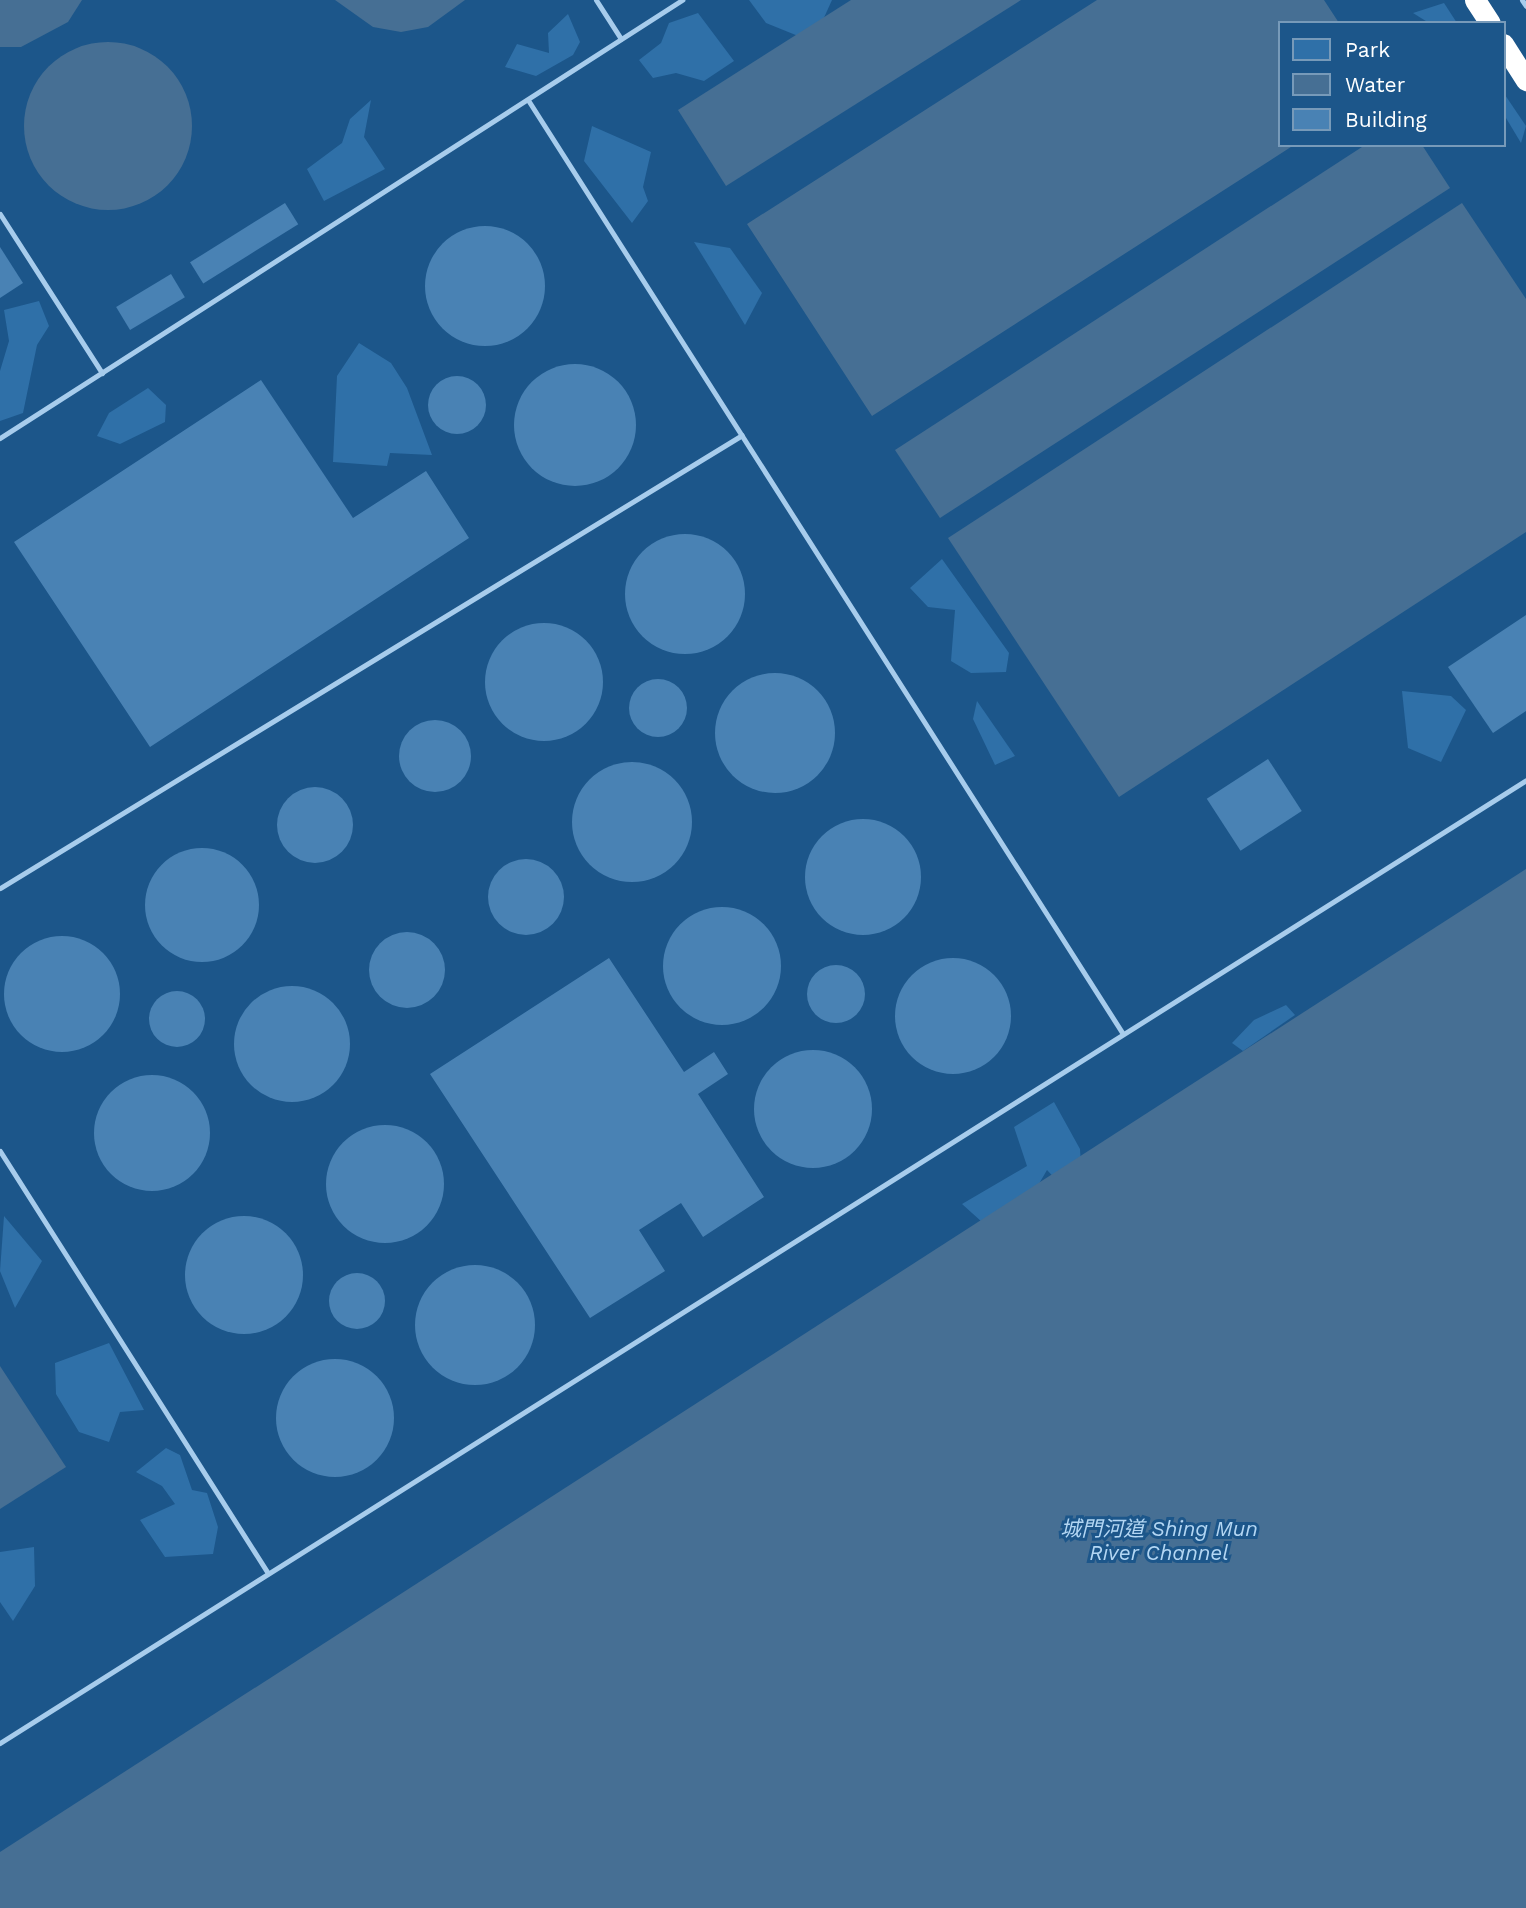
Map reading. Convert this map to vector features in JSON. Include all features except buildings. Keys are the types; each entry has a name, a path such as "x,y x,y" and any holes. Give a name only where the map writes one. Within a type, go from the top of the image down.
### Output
{"highway":[{"path":"1475,0 1489,21"},
{"path":"1505,47 1526,80"}],"lane":[{"path":"596,0 621,39"},
{"path":"0,438 682,0"},
{"path":"1522,0 1526,6"},
{"path":"528,100 1124,1034"},
{"path":"0,214 102,373"},
{"path":"0,888 742,435"},
{"path":"0,1742 1526,780"},
{"path":"0,1152 268,1573"}],"green space":[{"path":"749,0 832,0 813,42 766,23"},
{"path":"1444,3 1456,21 1426,21 1413,13"},
{"path":"698,13 734,61 704,81 676,73 653,78 639,60 661,43 669,23"},
{"path":"568,14 580,42 573,55 536,76 505,67 517,44 549,53 548,33"},
{"path":"1505,95 1526,126 1521,143 1505,116"},
{"path":"371,100 364,137 385,169 324,201 307,169 342,143 350,119"},
{"path":"592,126 651,152 643,187 648,201 632,223 584,161"},
{"path":"694,242 730,248 762,293 745,325"},
{"path":"39,301 49,326 37,345 23,413 0,421 0,371 9,341 4,310"},
{"path":"359,343 391,363 407,388 432,455 390,453 387,466 333,462 337,376"},
{"path":"148,388 166,405 165,422 120,444 97,436 109,413"},
{"path":"942,559 1009,653 1006,672 971,673 951,661 955,610 928,607 910,588"},
{"path":"1402,691 1451,696 1466,710 1441,762 1408,748"},
{"path":"977,701 1015,756 995,765 973,719"},
{"path":"1286,1005 1295,1015 1243,1051 1232,1043 1254,1020"},
{"path":"1054,1102 1080,1149 1082,1180 1065,1189 1047,1170 1018,1220 992,1231 962,1204 1027,1166 1014,1127"},
{"path":"4,1216 42,1261 15,1308 0,1271"},
{"path":"109,1343 144,1410 120,1412 109,1442 79,1432 56,1394 55,1363"},
{"path":"166,1448 180,1455 192,1490 207,1493 218,1527 213,1554 165,1557 140,1520 175,1504 162,1486 136,1472"},
{"path":"34,1547 35,1586 13,1621 0,1602 0,1552"}],"water":[{"path":"0,0 82,0 68,22 21,47 0,47"},
{"path":"335,0 465,0 428,27 401,32 373,27"},
{"path":"851,0 1021,0 726,186 678,110"},
{"path":"1097,0 1324,0 1338,21 1278,21 1278,147 1291,147 872,416 747,224"},
{"path":"108,42 140,48 167,67 186,94 192,126 186,158 167,185 140,204 108,210 76,204 49,185 30,158 24,126 30,94 49,67 76,48"},
{"path":"1362,147 1423,147 1450,188 940,518 895,450"},
{"path":"1462,203 1526,299 1526,532 1119,797 948,538"},
{"name":"城門河道 Shing Mun River Channel","path":"1526,869 1526,1908 0,1908 0,1852"},
{"path":"0,1366 66,1467 0,1509"}]}
